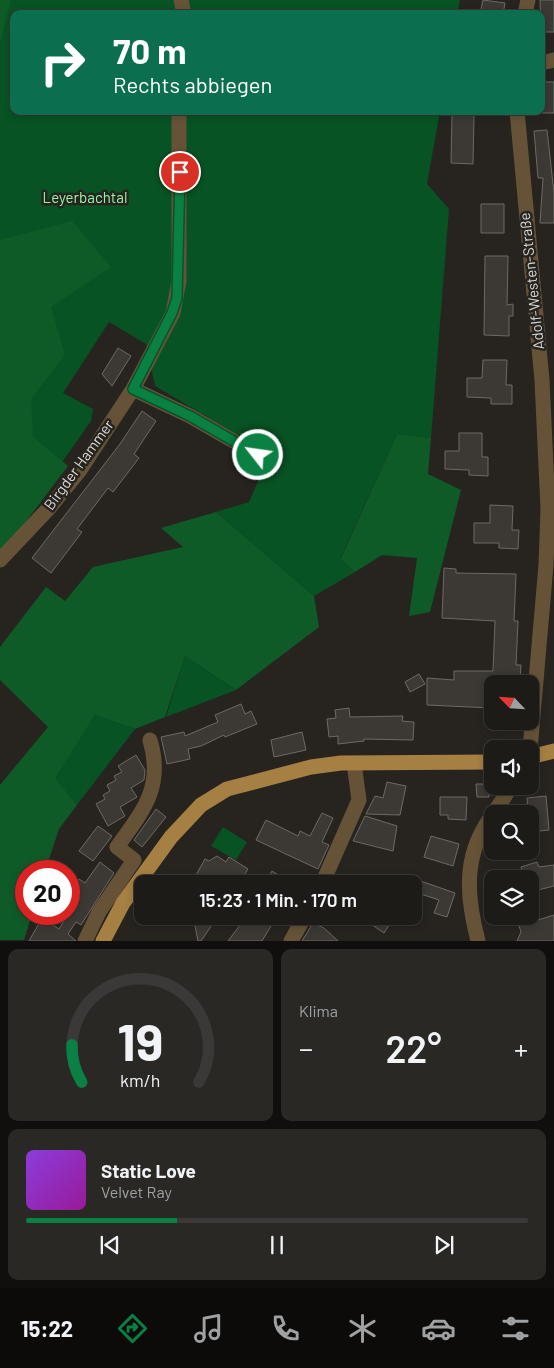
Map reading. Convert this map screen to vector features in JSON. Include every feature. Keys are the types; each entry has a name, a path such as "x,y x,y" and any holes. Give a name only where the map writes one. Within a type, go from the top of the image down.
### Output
{"main road":[{"path":"539,755 554,751"},
{"path":"102,940 123,903 182,823 201,805 227,790 259,779 311,767 354,763 484,762"}],"street":[{"name":"Birgder Hammer","path":"0,560 66,488 133,389 169,321 177,298 179,115"},
{"name":"Adolf-Westen-Straße","path":"517,115 542,380 548,509 546,566 531,740"},
{"path":"133,389 190,416 258,455"},
{"path":"85,940 98,912 134,860 117,847 148,804 155,769 154,753 150,740"},
{"path":"326,875 359,800 354,763"},
{"path":"478,940 470,907 469,870 482,831 505,795"},
{"path":"291,940 295,925"}],"green space":[{"name":"Leyerbachtal","path":"0,0 460,0 458,10 10,10 10,115 439,115 427,184 449,209 431,438 397,434 341,557 355,572 314,596 216,512 249,502 270,454 155,386 146,344 109,322 63,393 93,409 91,421 51,478 0,543"},
{"path":"0,0 11,0 0,42"},
{"path":"72,221 111,267 51,307 65,355 31,399 33,437 68,466 0,556 0,240"},
{"path":"397,434 431,438 428,474 461,490 430,612 409,616 417,558 382,555 355,572 341,558"},
{"path":"216,512 314,596 319,627 236,690 185,656 165,717 135,729 95,715 55,778 77,805 59,829 49,860 15,860 15,925 29,925 24,940 0,940 0,785 48,727 0,680 0,647 46,587 65,601 93,567 183,547 161,528"},
{"path":"185,656 236,690 166,717"},
{"path":"95,715 135,729 77,805 54,778"},
{"path":"223,827 247,842 236,860 211,846"}],"building":[{"path":"483,0 505,3 504,10 481,10"},
{"path":"540,0 554,0 554,32 545,32 545,10 540,10"},
{"path":"545,82 554,82 554,113 545,113"},
{"path":"452,115 474,115 473,164 451,163"},
{"path":"547,130 554,193 554,223 540,223 543,178 538,178 534,131"},
{"path":"481,204 504,204 504,233 481,233"},
{"path":"485,256 508,256 507,305 513,304 513,316 509,316 509,336 484,335"},
{"path":"118,348 131,356 112,386 102,374"},
{"path":"483,360 507,360 506,385 512,385 512,404 491,404 491,398 467,397 467,378 482,378"},
{"path":"142,411 156,421 134,454 139,458 113,492 108,488 77,529 82,532 51,573 32,558 120,444"},
{"path":"459,433 482,433 482,457 488,457 488,476 469,475 469,470 445,469 445,451 459,451"},
{"path":"490,505 513,506 512,530 519,530 518,549 499,548 499,543 474,543 474,523 490,523"},
{"path":"444,568 456,569 456,573 516,574 514,621 518,621 516,665 521,665 520,675 484,675 484,708 427,705 427,678 454,680 454,671 493,671 495,621 442,618"},
{"path":"419,674 425,684 410,692 405,682"},
{"path":"241,704 245,714 251,711 257,724 225,737 224,735 201,746 188,749 190,759 167,764 161,737 184,732 185,736 218,722 215,715"},
{"path":"349,708 350,717 403,716 402,721 414,722 413,740 364,739 364,741 338,744 338,736 329,737 327,719 336,718 335,710"},
{"path":"302,732 306,750 274,757 271,740"},
{"path":"136,755 145,770 144,780 131,788 137,797 120,807 125,816 108,826 96,804 105,799 103,795 110,791 107,785 116,780 114,776 122,772 118,766"},
{"path":"387,782 406,786 400,815 366,814 375,796 383,798"},
{"path":"476,784 484,784 484,795 489,795 489,797 477,797"},
{"path":"546,796 549,830 539,831 539,805 528,805 527,798"},
{"path":"440,797 467,797 466,820 448,819 448,815 440,815"},
{"path":"156,809 166,817 142,847 134,840"},
{"path":"322,813 333,818 322,842 329,845 318,869 256,840 266,820 298,836 300,831 310,836"},
{"path":"365,816 397,826 393,851 353,841"},
{"path":"98,826 112,836 93,861 79,851"},
{"path":"431,836 459,844 453,866 424,857"},
{"path":"217,856 226,862 229,857 248,869 244,875 196,875 205,859 209,861"},
{"path":"100,862 114,873 81,925 80,880 85,883"},
{"path":"537,862 539,867 554,865 554,886 539,890 539,870 522,870 521,867"},
{"path":"272,871 278,875 270,875"},
{"path":"422,881 455,893 447,917 434,913 439,900 422,894"},
{"path":"554,915 554,941 517,941 521,932 519,926 539,925 539,920"},
{"path":"38,925 53,925 59,929 61,925 74,925 68,934 76,941 29,941"},
{"path":"212,925 201,941 198,941 195,926"},
{"path":"240,925 272,925 262,941 228,941"},
{"path":"312,925 317,925 324,928 338,941 302,941"},
{"path":"372,925 389,925 384,933"}],"route":[{"path":"180,172 179,281 177,298 162,336 145,363 133,389 190,416 258,455"}]}
